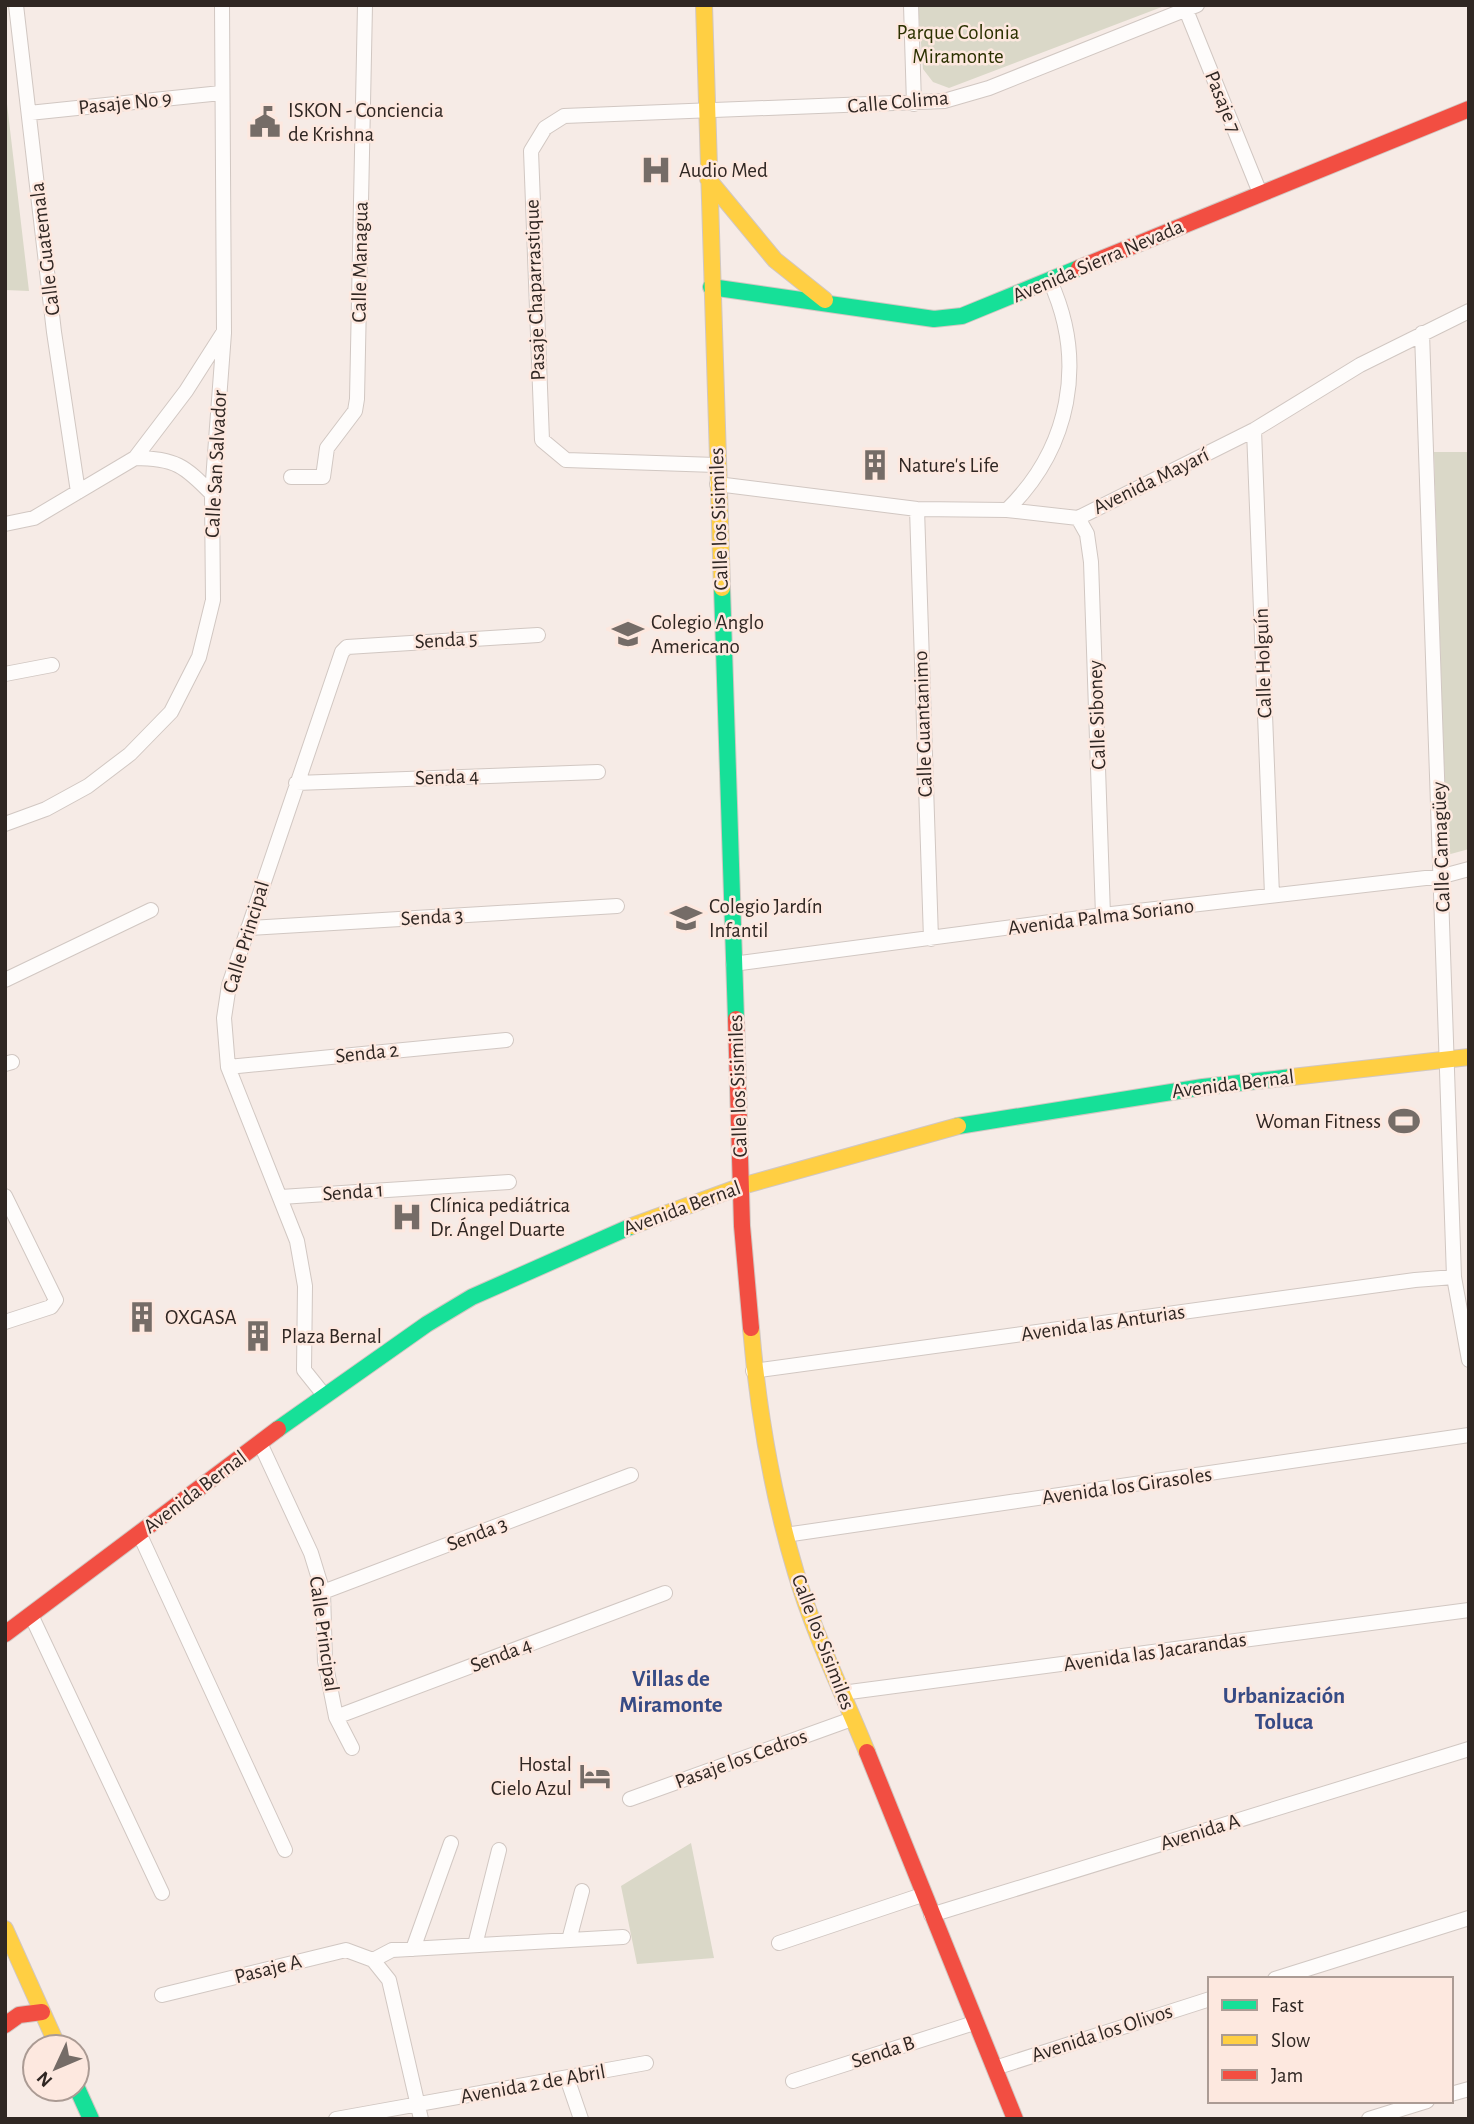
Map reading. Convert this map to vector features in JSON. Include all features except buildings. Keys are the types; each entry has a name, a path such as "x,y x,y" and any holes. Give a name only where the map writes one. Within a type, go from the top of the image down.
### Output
{"main road":[{"name":"Calle los Sisimiles","path":"704,5 716,465 742,1226 753,1371 768,1464 797,1576 922,1895 1015,2119"},
{"name":"Avenida Sierra Nevada","path":"712,287 899,316 948,318 976,312 1469,109"},
{"path":"708,179 765,252 804,287 832,304"},
{"name":"Avenida Bernal","path":"5,1634 324,1395 472,1297 604,1236 742,1186 964,1124 1203,1087 1469,1057"},
{"path":"5,1929 52,2033"},
{"path":"5,2025 19,2015 42,2012"},
{"path":"84,2103 91,2119"}],"street":[{"name":"Calle Guatemala","path":"16,5 54,332 78,492"},
{"name":"Calle San Salvador","path":"5,824 46,809 88,786 130,754 171,712 199,657 213,600 212,495 224,332 222,5"},
{"name":"Calle Managua","path":"291,477 323,477 327,448 355,411 357,399 365,5"},
{"path":"911,5 914,104"},
{"name":"Calle Colima","path":"708,112 944,101 989,88 1192,7"},
{"name":"Pasaje 7","path":"1192,7 1261,193"},
{"name":"Pasaje No 9","path":"29,113 221,93"},
{"name":"Pasaje Chaparrastique","path":"708,112 564,116 545,128 531,151 542,440 566,460 716,465"},
{"path":"1007,510 1025,493 1045,464 1059,433 1068,399 1068,339 1050,281"},
{"name":"Avenida Mayarí","path":"717,484 917,509 1007,510 1078,518 1254,430 1360,365 1469,311"},
{"path":"5,524 34,518 135,458 173,409 224,332"},
{"name":"Calle Camagüey","path":"1423,333 1443,876 1454,1277 1469,1360"},
{"name":"Calle Holguín","path":"1254,430 1272,895"},
{"path":"135,458 163,458 190,472 212,495"},
{"name":"Calle Guantanimo","path":"917,509 931,939"},
{"name":"Calle Siboney","path":"1078,518 1087,534 1091,562 1103,915"},
{"name":"Senda 5","path":"353,645 538,635"},
{"name":"Calle Principal","path":"324,1395 304,1370 303,1266 281,1197 228,1067 224,1034 225,1003 296,783 342,652 353,645"},
{"path":"5,674 52,665"},
{"name":"Senda 4","path":"296,783 597,772"},
{"name":"Avenida Palma Soriano","path":"733,964 1103,915 1443,876 1469,869"},
{"name":"Senda 3","path":"248,928 617,906"},
{"path":"5,980 151,911"},
{"name":"Senda 2","path":"228,1067 506,1040"},
{"name":"Senda 1","path":"281,1197 509,1182"},
{"path":"5,1196 56,1300 51,1307 5,1322"},
{"name":"Avenida las Anturias","path":"753,1371 1415,1280 1454,1277"},
{"name":"Avenida los Girasoles","path":"785,1535 1469,1435"},
{"name":"Calle Principal","path":"260,1443 311,1553 323,1592 325,1661 336,1717 352,1748"},
{"name":"Senda 3","path":"323,1592 631,1475"},
{"path":"139,1533 285,1850"},
{"name":"Senda 4","path":"336,1717 665,1593"},
{"name":"Avenida las Jacarandas","path":"842,1693 1469,1610"},
{"path":"31,1615 162,1893"},
{"name":"Pasaje los Cedros","path":"630,1800 852,1719"},
{"name":"Avenida A","path":"931,1915 1469,1749"},
{"path":"413,1949 451,1843"},
{"path":"475,1945 499,1850"},
{"path":"569,1940 582,1891"},
{"path":"779,1943 922,1895"},
{"path":"1281,1977 1469,1918"},
{"path":"418,2112 389,1980 373,1960 392,1950 623,1937"},
{"name":"Pasaje A","path":"162,1995 346,1950 373,1960"},
{"name":"Avenida los Olivos","path":"995,2068 1208,2000"},
{"name":"Senda B","path":"793,2081 974,2023"},
{"name":"Avenida 2 de Abril","path":"336,2119 418,2112 646,2063"},
{"path":"567,2078 580,2119"},
{"path":"1369,2119 1421,2103"}],"green space":[{"name":"Parque Colonia Miramonte","path":"918,5 1167,5 949,88 933,82 923,69"},
{"path":"5,87 29,291 5,290"},
{"path":"1434,452 1469,452 1469,849 1447,855"},
{"path":"691,1843 714,1958 637,1964 621,1886"}],"traffic: fast":[{"path":"711,287 934,319 962,316 1079,268"},
{"path":"722,588 736,1019"},
{"path":"958,1126 1203,1087 1292,1077"},
{"path":"278,1429 427,1324 472,1297 632,1226"},
{"path":"84,2103 91,2119"}],"traffic: slow":[{"path":"704,5 722,588"},
{"path":"708,179 775,260 825,300"},
{"path":"1292,1077 1469,1057"},
{"path":"632,1226 742,1186 958,1126"},
{"path":"751,1328 767,1452 787,1543 811,1618 867,1752"},
{"path":"5,1929 52,2033"}],"traffic: jam":[{"path":"1079,268 1469,109"},
{"path":"736,1019 742,1226 751,1328"},
{"path":"5,1634 278,1429"},
{"path":"867,1752 1015,2119"},
{"path":"5,2025 19,2015 42,2012"}],"place":[{"name":"ISKON - Conciencia de Krishna","path":"265,122"},
{"name":"Audio Med","path":"656,170"},
{"name":"Nature's Life","path":"875,465"},
{"name":"Colegio Anglo Americano","path":"628,634"},
{"name":"Colegio Jardín Infantil","path":"686,918"},
{"name":"Woman Fitness","path":"1404,1121"},
{"name":"Clínica pediátrica Dr. Ángel Duarte","path":"407,1217"},
{"name":"OXGASA","path":"142,1317"},
{"name":"Plaza Bernal","path":"258,1336"},
{"name":"Hostal Cielo Azul","path":"595,1776"}],"district":[{"name":"Villas de Miramonte","path":"671,1692"},
{"name":"Urbanización Toluca","path":"1284,1709"}]}
